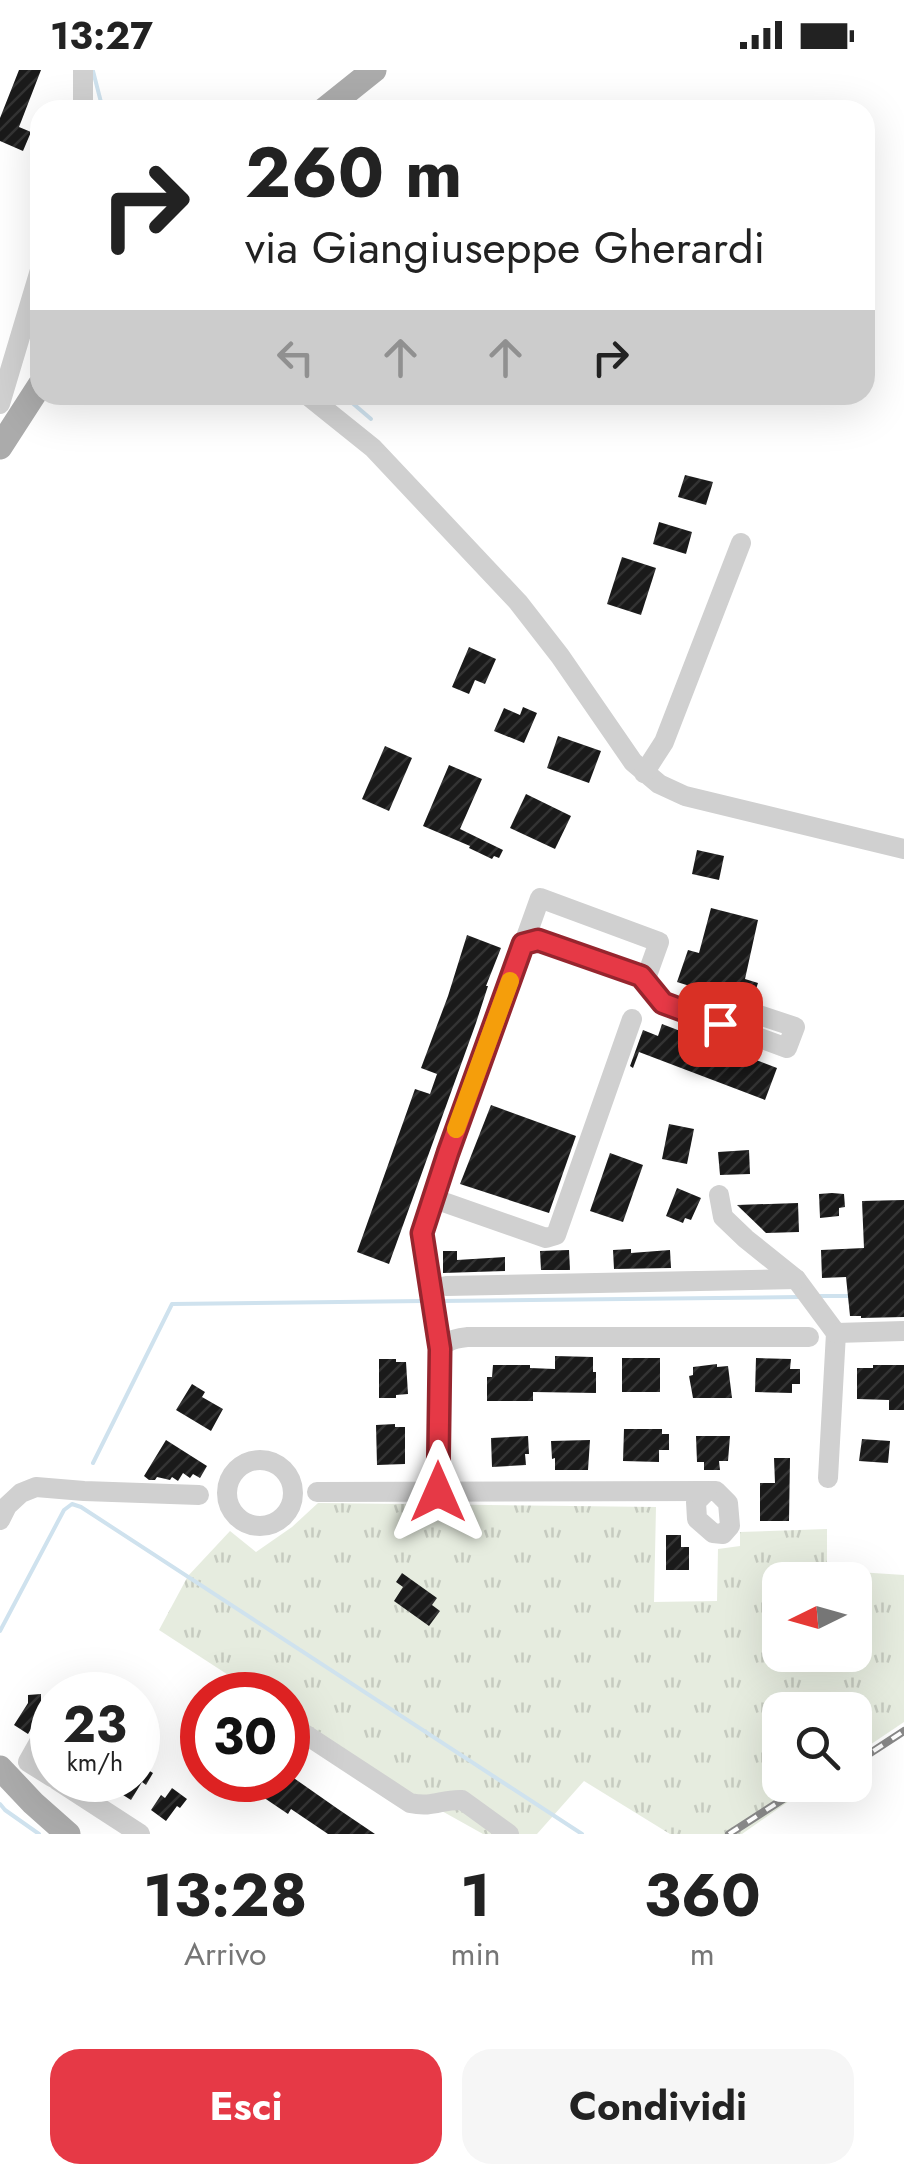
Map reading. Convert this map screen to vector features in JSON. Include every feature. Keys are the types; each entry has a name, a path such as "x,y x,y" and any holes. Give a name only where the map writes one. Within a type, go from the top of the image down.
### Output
{"main road":[{"path":"336,100 374,70"},
{"path":"0,447 30,401"},
{"path":"0,1768 68,1834"}],"street":[{"path":"82,70 83,100"},
{"path":"0,404 30,304"},
{"path":"319,405 373,448 483,562 560,656 644,773 685,796 904,849"},
{"path":"644,773 664,742 741,543"},
{"path":"438,1492 442,1346 437,1321 438,1285 422,1233 540,898 659,942 645,982"},
{"path":"523,944 538,940 641,976 663,1003 748,1034"},
{"path":"432,1198 546,1238 556,1236 632,1019"},
{"path":"719,1195 724,1217 800,1285 836,1333 828,1478"},
{"path":"438,1285 800,1285"},
{"path":"836,1333 904,1331"},
{"path":"442,1346 452,1339 468,1337 809,1337"},
{"path":"230,1508 228,1483 238,1467 263,1459 276,1462 299,1485 316,1492 438,1492 659,1491 716,1491 728,1503 730,1526 724,1534 712,1533 679,1499 659,1491"},
{"path":"0,1520 7,1506 36,1487 199,1495 219,1501 250,1524 262,1526 286,1515 294,1491 291,1478"},
{"path":"199,1495 228,1483"},
{"path":"697,1519 696,1502 708,1491"},
{"path":"292,1504 316,1492"},
{"path":"310,1737 410,1803 427,1806 462,1800 509,1834"},
{"path":"90,1802 140,1834"}],"green space":[{"path":"318,1503 656,1507 654,1602 717,1601 718,1549 740,1546 740,1532 827,1529 827,1562 762,1562 762,1672 872,1672 872,1573 904,1575 904,1722 872,1744 872,1692 762,1692 762,1802 788,1802 742,1834 670,1834 584,1781 537,1834 483,1834 406,1791 310,1728 310,1672 224,1672 159,1630 188,1576 230,1531 256,1552"}],"building":[{"path":"19,70 41,70 19,127 30,132 23,151 0,141 0,118"},
{"path":"685,475 713,482 706,505 678,497"},
{"path":"659,522 692,532 686,554 653,544"},
{"path":"622,557 656,568 641,615 607,604"},
{"path":"469,647 496,659 485,684 475,680 469,694 452,687"},
{"path":"523,707 537,713 524,743 494,731 504,708 520,715"},
{"path":"558,736 601,751 589,783 547,768"},
{"path":"385,746 412,758 389,811 362,799"},
{"path":"449,765 482,779 460,829 503,850 499,858 492,859 423,826"},
{"path":"526,794 571,816 555,849 510,828"},
{"path":"697,850 724,856 719,880 692,874"},
{"path":"711,908 758,920 745,979 758,983 752,1001 747,1004 677,982 688,950 699,953"},
{"path":"467,935 501,948 389,1264 357,1252 415,1089 430,1094 437,1074 421,1068"},
{"path":"662,1024 777,1068 765,1100 639,1052 633,1068 630,1066 643,1030 658,1036"},
{"path":"491,1105 576,1136 549,1213 460,1184"},
{"path":"669,1124 694,1129 687,1164 662,1159"},
{"path":"749,1150 750,1174 720,1175 718,1152"},
{"path":"610,1153 643,1165 623,1222 590,1211"},
{"path":"677,1188 701,1198 691,1220 685,1218 683,1223 666,1216"},
{"path":"819,1194 844,1194 845,1207 839,1208 839,1216 820,1218"},
{"path":"904,1200 904,1317 850,1316 846,1277 822,1278 821,1250 864,1248 862,1201"},
{"path":"798,1203 799,1232 766,1233 737,1205"},
{"path":"631,1249 631,1253 670,1250 671,1268 614,1269 613,1250"},
{"path":"569,1250 570,1270 541,1270 540,1251"},
{"path":"443,1251 457,1251 457,1260 505,1257 505,1271 443,1273"},
{"path":"555,1356 593,1357 596,1393 533,1392 533,1401 487,1401 487,1377 492,1377 493,1365 555,1369"},
{"path":"622,1358 660,1358 660,1392 622,1392"},
{"path":"756,1358 791,1359 790,1369 800,1369 800,1384 792,1384 792,1393 755,1392"},
{"path":"379,1359 406,1362 408,1394 379,1398"},
{"path":"904,1365 904,1410 889,1410 889,1400 857,1399 857,1368"},
{"path":"728,1366 732,1398 693,1398 689,1376 693,1375 693,1367"},
{"path":"192,1384 205,1392 202,1397 223,1409 211,1431 176,1410"},
{"path":"376,1425 405,1427 405,1464 377,1465"},
{"path":"624,1429 662,1429 662,1434 669,1434 669,1450 659,1450 659,1462 623,1461"},
{"path":"528,1436 526,1465 492,1467 491,1438"},
{"path":"696,1436 730,1436 728,1461 719,1461 720,1470 704,1470 704,1462 697,1462"},
{"path":"862,1439 890,1441 888,1463 859,1461"},
{"path":"166,1440 207,1466 200,1478 183,1473 178,1481 172,1477 149,1480 144,1476"},
{"path":"590,1440 588,1470 555,1470 551,1441"},
{"path":"774,1458 790,1458 789,1521 760,1521 760,1483 775,1483"},
{"path":"666,1535 681,1535 681,1547 689,1547 689,1570 666,1570"},
{"path":"402,1573 437,1598 432,1605 440,1611 429,1626 394,1601 403,1587 396,1582"},
{"path":"30,1695 28,1734 14,1725 28,1703"},
{"path":"172,1788 180,1794 180,1802 185,1802 166,1821 151,1810 160,1802 161,1795 165,1798"},
{"path":"310,1789 375,1834 328,1834 291,1809 288,1814 270,1802 310,1802"}],"waterway":[{"path":"93,71 100,100"},
{"path":"355,405 371,419"},
{"path":"819,1296 849,1296"},
{"path":"439,1301 799,1297"},
{"path":"93,1463 172,1304 424,1301"},
{"path":"0,1631 64,1510 72,1504 81,1507 582,1834"},
{"path":"0,1804 39,1834"}],"railway":[{"path":"872,1752 904,1731"},
{"path":"729,1834 779,1802"}],"slow traffic":[{"path":"456,1129 510,981"}],"route":[{"path":"438,1492 440,1349 422,1233 523,944 538,940 641,976 663,1003 720,1024"}]}
